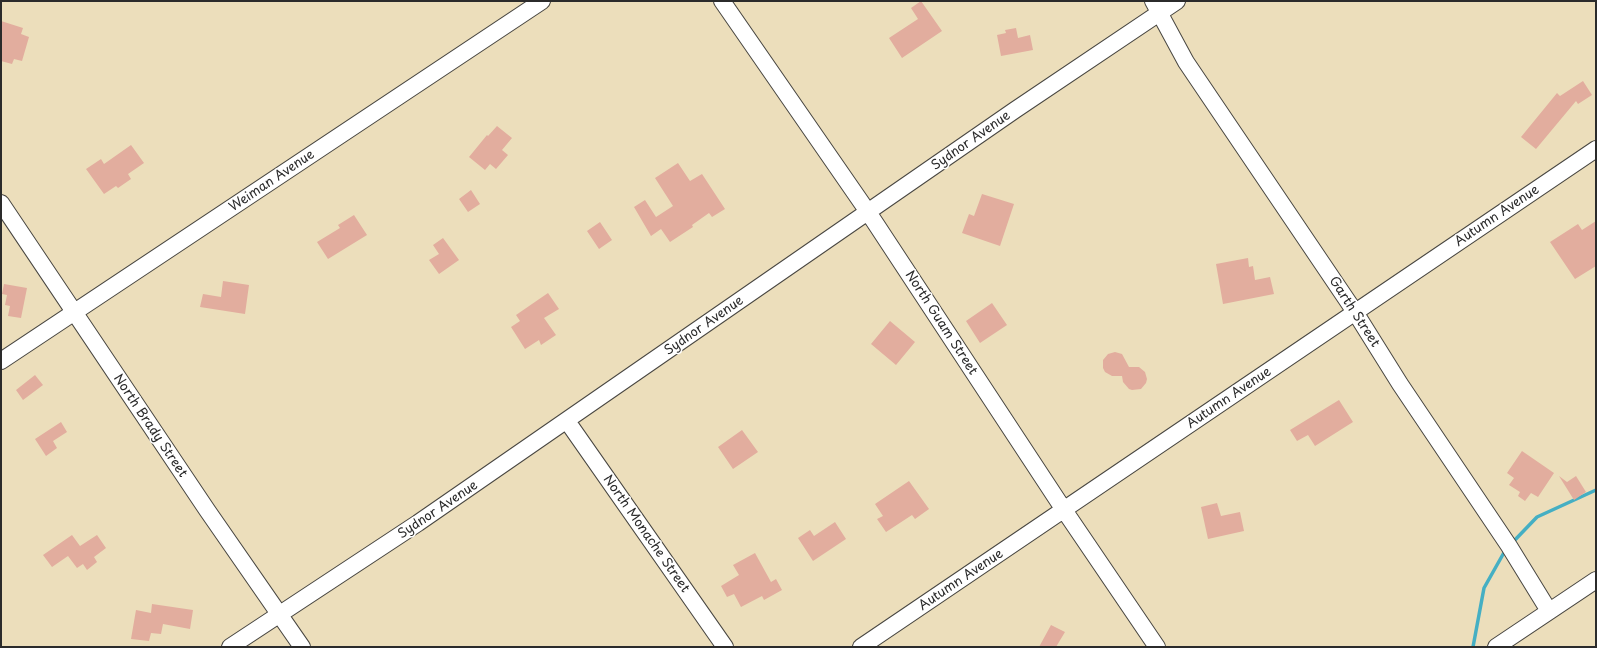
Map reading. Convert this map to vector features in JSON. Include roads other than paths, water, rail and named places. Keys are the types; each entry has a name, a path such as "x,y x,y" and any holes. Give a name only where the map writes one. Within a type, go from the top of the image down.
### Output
{"street":[{"name":"Weiman Avenue","path":"1,362 542,1"},
{"name":"North Guam Street","path":"722,1 868,212 1064,510 1157,647"},
{"name":"Sydnor Avenue","path":"230,647 418,523 567,421 868,212 1156,7 1177,1"},
{"name":"Garth Street","path":"1156,7 1186,62 1355,312 1400,384 1509,546 1549,611"},
{"name":"Autumn Avenue","path":"861,647 1596,149"},
{"name":"North Brady Street","path":"1,203 207,510 302,647"},
{"name":"North Monache Street","path":"567,421 724,647"},
{"path":"1496,647 1596,580"}],"waterway":[{"path":"1512,543 1537,517 1596,490"},
{"path":"1473,647 1484,588 1506,549"}]}
